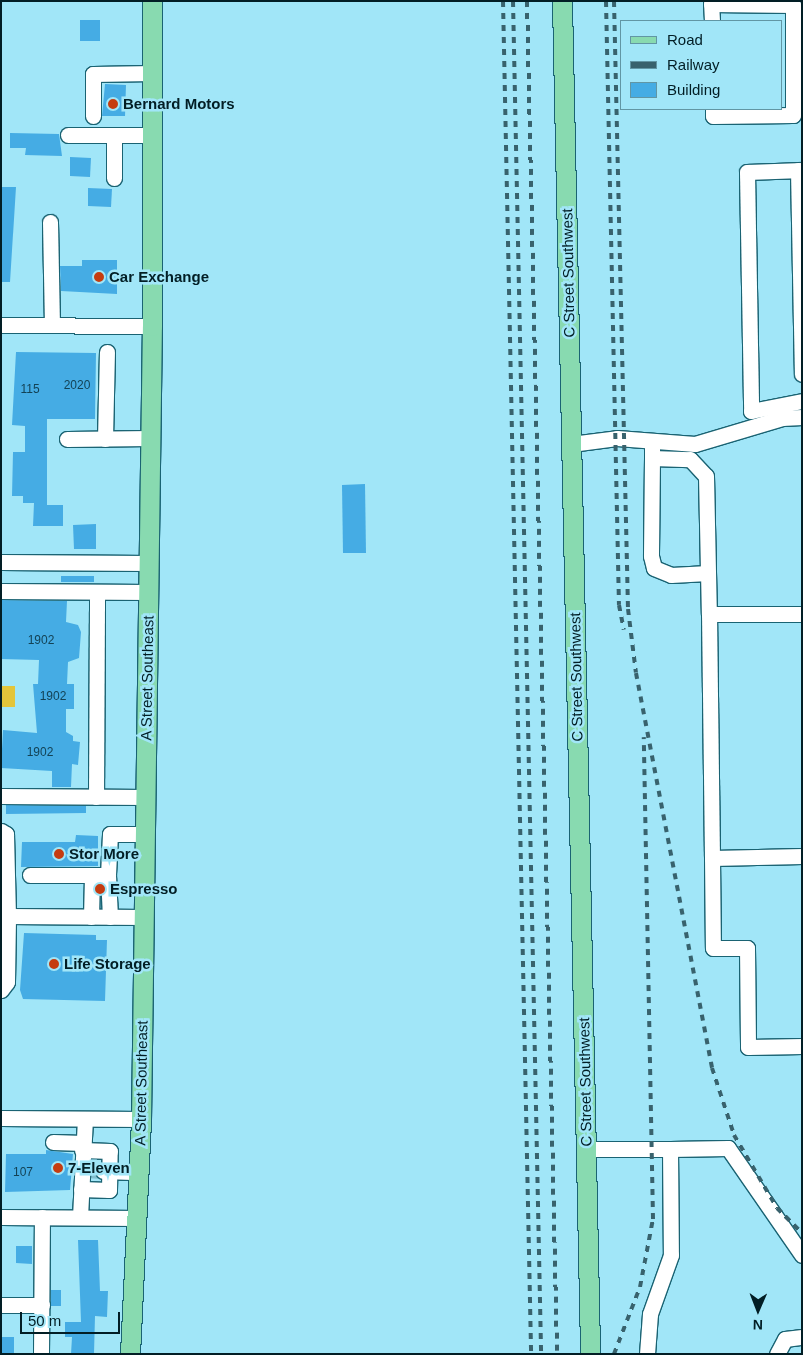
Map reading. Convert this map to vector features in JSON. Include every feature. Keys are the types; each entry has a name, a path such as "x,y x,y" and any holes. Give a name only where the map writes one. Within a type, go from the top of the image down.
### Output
{"main road":[{"name":"A Street Southeast","path":"130,1354 138,1218 141,1119 152,326 152,1"},
{"name":"C Street Southwest","path":"562,1 590,1354"}],"street":[{"path":"712,20 711,4 793,5 797,102 793,115 713,116 713,110"},
{"path":"93,116 93,74 153,73"},
{"path":"68,135 152,136"},
{"path":"114,136 114,178"},
{"path":"802,374 800,170 747,172 751,411 802,401"},
{"path":"50,222 52,325"},
{"path":"1,325 152,326"},
{"path":"105,439 107,352"},
{"path":"571,444 617,438 695,444 782,418 802,417"},
{"path":"67,439 150,438"},
{"path":"652,442 651,556 654,568 671,576 708,573"},
{"path":"652,458 690,459 703,468 707,484 713,948 747,948 748,1047 802,1046"},
{"path":"1,562 148,563"},
{"path":"1,591 148,592"},
{"path":"96,796 97,592"},
{"path":"709,614 802,614"},
{"path":"1,796 145,797"},
{"path":"1,831 6,834 8,916 8,982 1,990"},
{"path":"110,917 108,875 110,834 145,834"},
{"path":"712,858 802,856"},
{"path":"30,875 108,875"},
{"path":"91,917 92,875"},
{"path":"8,916 144,917"},
{"path":"1,1118 141,1119"},
{"path":"80,1217 85,1119"},
{"path":"53,1142 110,1151 106,1171 109,1190 81,1189"},
{"path":"647,1354 650,1314 671,1255 670,1148"},
{"path":"586,1149 728,1148 802,1255"},
{"path":"106,1171 139,1172"},
{"path":"1,1217 138,1218"},
{"path":"41,1354 42,1218"},
{"path":"1,1304 42,1305"},
{"path":"777,1354 785,1339 802,1337"}],"shaded area":[{"path":"1,686 15,686 15,707 1,707"}],"building":[{"path":"80,20 100,20 100,41 80,41"},
{"name":"Bernard Motors","path":"105,84 126,85 125,116 102,116"},
{"path":"10,133 59,134 62,156 25,155 26,148 10,148"},
{"path":"70,157 91,158 90,177 70,176"},
{"path":"1,187 16,187 10,282 1,282"},
{"path":"88,188 112,189 111,207 88,206"},
{"name":"Car Exchange","path":"82,260 117,260 117,294 61,291 60,266 82,266"},
{"path":"16,352 96,353 95,419 47,419 47,505 63,505 63,526 33,526 34,503 23,503 23,496 12,496 13,452 25,452 25,426 12,425"},
{"path":"365,484 366,553 343,553 342,485"},
{"path":"96,524 96,549 74,549 73,525"},
{"path":"61,576 94,576 94,582 61,582"},
{"path":"1,600 67,601 66,622 78,625 81,632 79,658 68,662 67,684 74,684 74,709 66,709 66,732 73,736 73,741 80,742 78,765 72,764 71,787 52,787 52,771 1,768 3,730 37,733 33,684 38,684 39,660 1,659"},
{"path":"6,805 86,806 86,813 6,814"},
{"name":"Stor More","path":"76,835 98,836 98,866 21,867 22,842 75,842"},
{"path":"24,933 96,935 96,940 107,940 105,1001 23,999 20,990"},
{"path":"46,1150 73,1154 70,1190 5,1192 6,1154 46,1154"},
{"path":"78,1240 98,1240 100,1291 108,1291 107,1317 95,1316 94,1354 71,1354 72,1337 65,1337 65,1322 81,1322"},
{"path":"16,1246 32,1246 32,1264 16,1263"},
{"path":"51,1290 61,1290 61,1306 51,1306"},
{"path":"1,1337 14,1337 14,1354 1,1354"}],"tunnel":[{"path":"85,1170 103,1171"}],"railway":[{"path":"503,1 531,1354"},
{"path":"513,1 541,1354"},
{"path":"527,1 557,1354"},
{"path":"606,1 619,605 624,630"},
{"path":"614,1 628,609 636,673 712,1068 734,1135 777,1208 802,1233"},
{"path":"614,1354 640,1287 653,1219 644,737"}],"place":[{"name":"Bernard Motors","path":"113,104"},
{"name":"Car Exchange","path":"99,277"},
{"name":"Stor More","path":"59,854"},
{"name":"Espresso","path":"100,889"},
{"name":"Life Storage","path":"54,964"},
{"name":"7-Eleven","path":"58,1168"}]}
